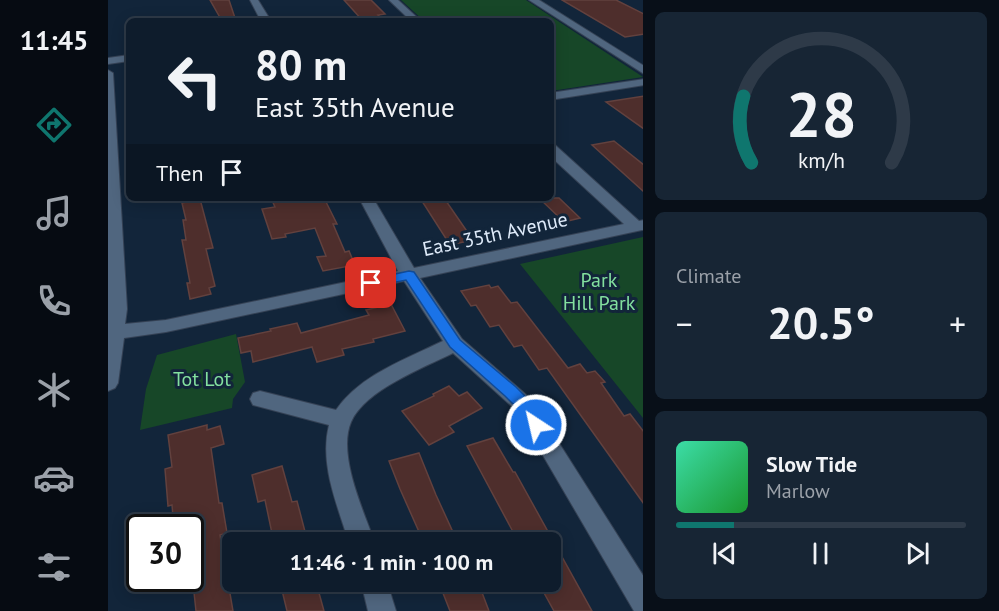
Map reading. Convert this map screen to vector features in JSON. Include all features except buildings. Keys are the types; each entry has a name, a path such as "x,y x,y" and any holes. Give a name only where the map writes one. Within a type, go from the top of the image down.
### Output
{"street":[{"path":"254,0 264,18"},
{"path":"393,0 413,18"},
{"path":"533,0 643,70"},
{"path":"108,61 126,58"},
{"path":"108,73 108,100 121,161 118,299 111,332 108,383"},
{"path":"554,96 643,82"},
{"path":"554,151 640,226"},
{"path":"368,201 409,275 455,344 524,405 643,600"},
{"name":"East 35th Avenue","path":"111,332 166,326 640,226"},
{"path":"359,532 339,465 341,420 351,404 368,389 455,344"},
{"path":"260,399 341,420"},
{"path":"377,592 382,611"}],"green space":[{"path":"401,0 526,0 553,18 421,18"},
{"path":"554,18 643,77 554,91"},
{"name":"Park Hill Park","path":"643,237 643,418 520,264"},
{"name":"Tot Lot","path":"236,334 245,382 233,399 232,408 140,430 146,389 157,355"}],"route":[{"path":"371,283 409,275 455,344 511,391 524,405 536,425"}]}
